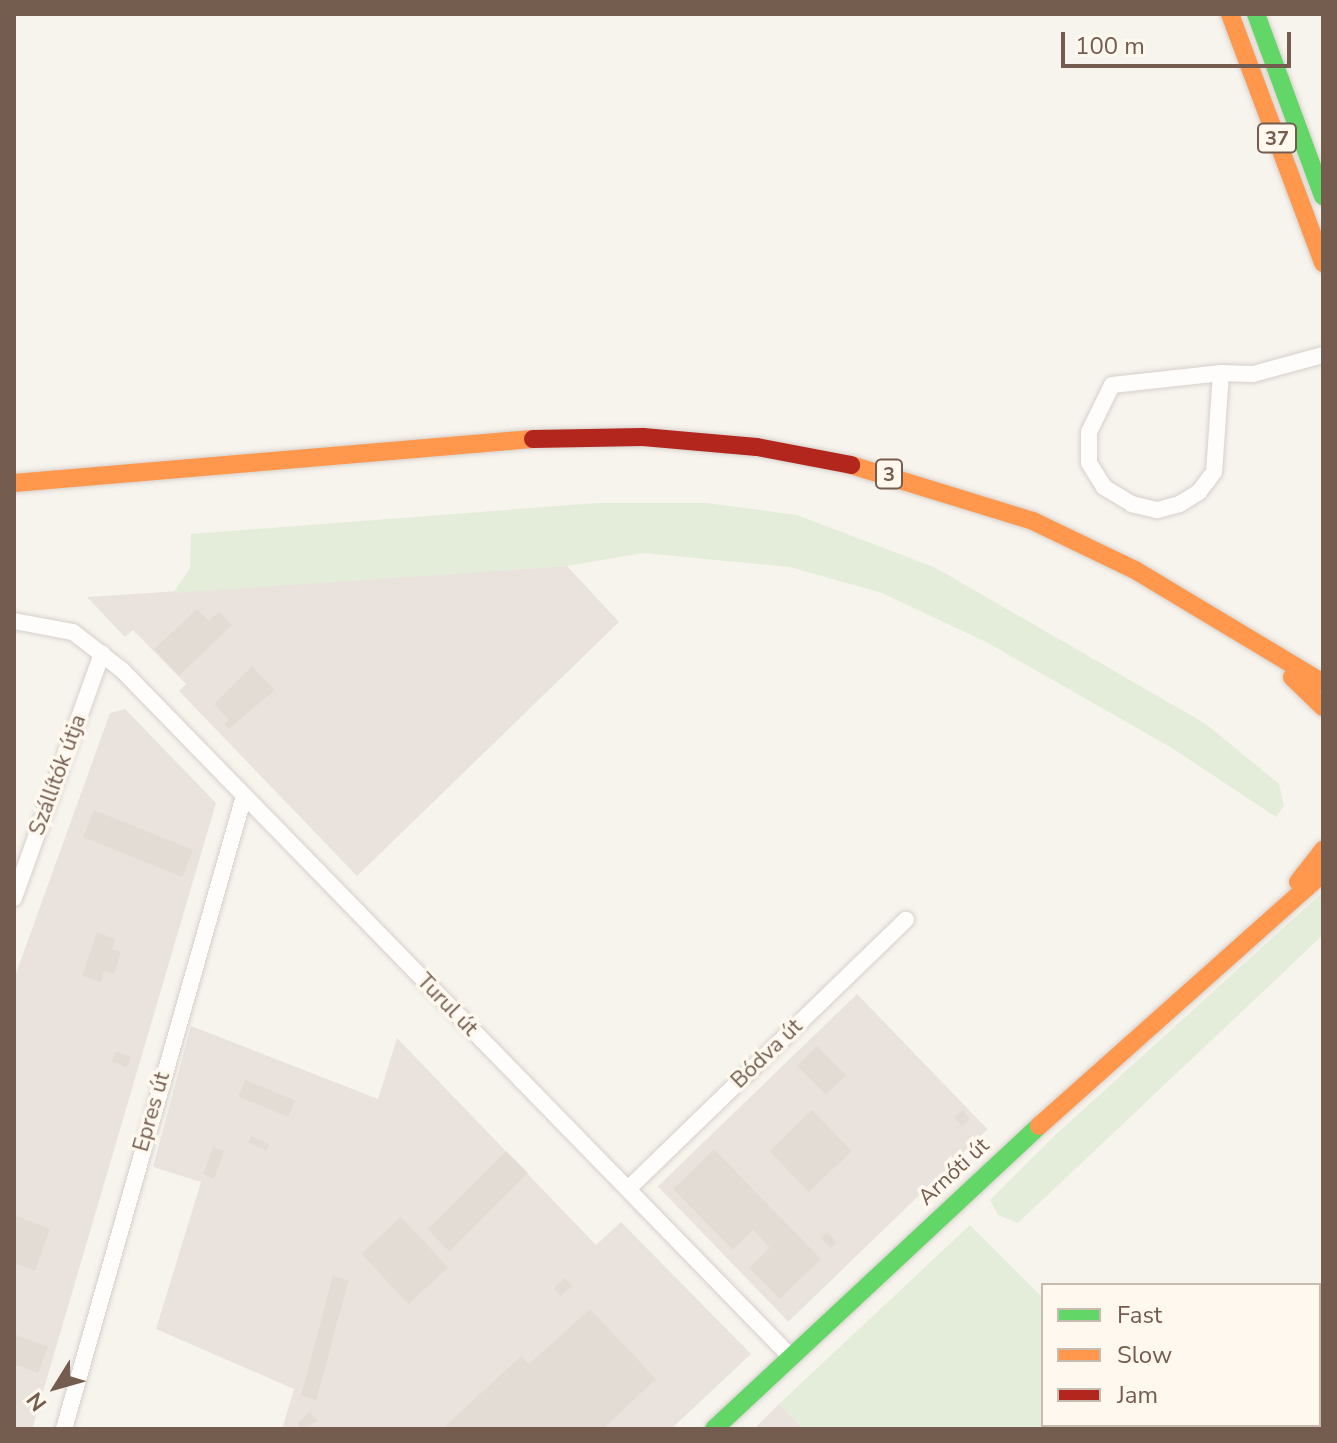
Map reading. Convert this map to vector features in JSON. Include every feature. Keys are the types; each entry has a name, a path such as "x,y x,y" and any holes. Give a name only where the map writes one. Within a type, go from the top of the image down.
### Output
{"main road":[{"name":"37","path":"1230,14 1323,263"},
{"name":"37","path":"1256,14 1323,196"},
{"name":"3","path":"14,483 547,438 643,437 757,447 875,470 992,504 1135,570 1323,683"},
{"name":"3","path":"1251,640 1323,707"},
{"path":"1229,952 1323,850"},
{"path":"1229,952 1323,873"},
{"name":"Arnóti út","path":"714,1429 1229,952"}],"street":[{"path":"1221,373 1214,472 1199,492 1180,504 1157,510 1132,504 1104,487 1089,463 1089,432 1112,385 1221,373 1253,374 1323,355"},
{"name":"Turul út","path":"14,621 63,628 102,653 791,1357"},
{"name":"Szállítók útja","path":"14,898 102,653"},
{"name":"Epres út","path":"64,1429 244,796"},
{"name":"Bódva út","path":"628,1189 906,920"}],"shaded area":[{"path":"567,566 619,622 357,876 179,691 186,684 133,630 125,637 87,597"},
{"path":"125,709 216,803 32,1429 14,1429 14,979 110,713"},
{"path":"857,994 988,1129 788,1322 658,1186"},
{"path":"191,1026 378,1099 397,1038 596,1245 621,1222 751,1354 671,1429 282,1429 294,1389 156,1329 201,1182 153,1167"},
{"path":"779,1404 804,1429 754,1429"}],"green space":[{"path":"597,503 707,503 797,515 936,568 1206,724 1279,784 1284,806 1276,817 1172,748 986,642 882,593 790,567 643,553 567,566 173,593 190,568 191,534"},
{"path":"1323,892 1323,935 1018,1223 998,1215 990,1200 1053,1137"},
{"path":"970,1225 1041,1296 1041,1427 1169,1429 804,1429 779,1404"}],"building":[{"path":"197,609 209,621 219,611 232,625 179,676 154,649"},
{"path":"252,666 275,690 229,729 224,724 229,720 214,704"},
{"path":"94,810 193,850 182,877 83,837"},
{"path":"97,932 115,939 112,949 121,952 114,974 104,971 101,982 82,976"},
{"path":"817,1046 846,1075 826,1095 797,1066"},
{"path":"116,1051 131,1057 127,1067 112,1061"},
{"path":"245,1080 295,1100 288,1117 238,1097"},
{"path":"812,1110 852,1151 809,1192 770,1151"},
{"path":"962,1110 970,1119 962,1126 954,1117"},
{"path":"251,1136 269,1144 266,1151 248,1142"},
{"path":"213,1147 224,1151 214,1178 203,1174"},
{"path":"714,1149 821,1259 780,1299 749,1268 770,1248 753,1230 733,1250 673,1189"},
{"path":"506,1151 528,1173 449,1251 428,1229"},
{"path":"14,1215 50,1229 35,1271 14,1263"},
{"path":"401,1217 448,1267 409,1304 362,1254"},
{"path":"827,1232 837,1242 831,1248 821,1238"},
{"path":"333,1276 348,1280 316,1400 301,1396"},
{"path":"565,1278 572,1286 561,1296 554,1288"},
{"path":"590,1309 656,1379 603,1429 442,1429 521,1356 529,1364"},
{"path":"14,1334 48,1347 38,1373 14,1364"},
{"path":"310,1412 318,1421 302,1429 297,1423"}],"traffic: fast":[{"path":"1256,14 1323,196"},
{"path":"714,1429 1039,1126"}],"traffic: slow":[{"path":"1230,14 1323,263"},
{"path":"14,483 533,439"},
{"path":"851,465 1033,521 1135,570 1323,683"},
{"path":"1292,677 1323,707"},
{"path":"1298,882 1323,850"},
{"path":"1039,1126 1323,873"}],"traffic: jam":[{"path":"533,439 643,437 757,447 851,465"}]}
